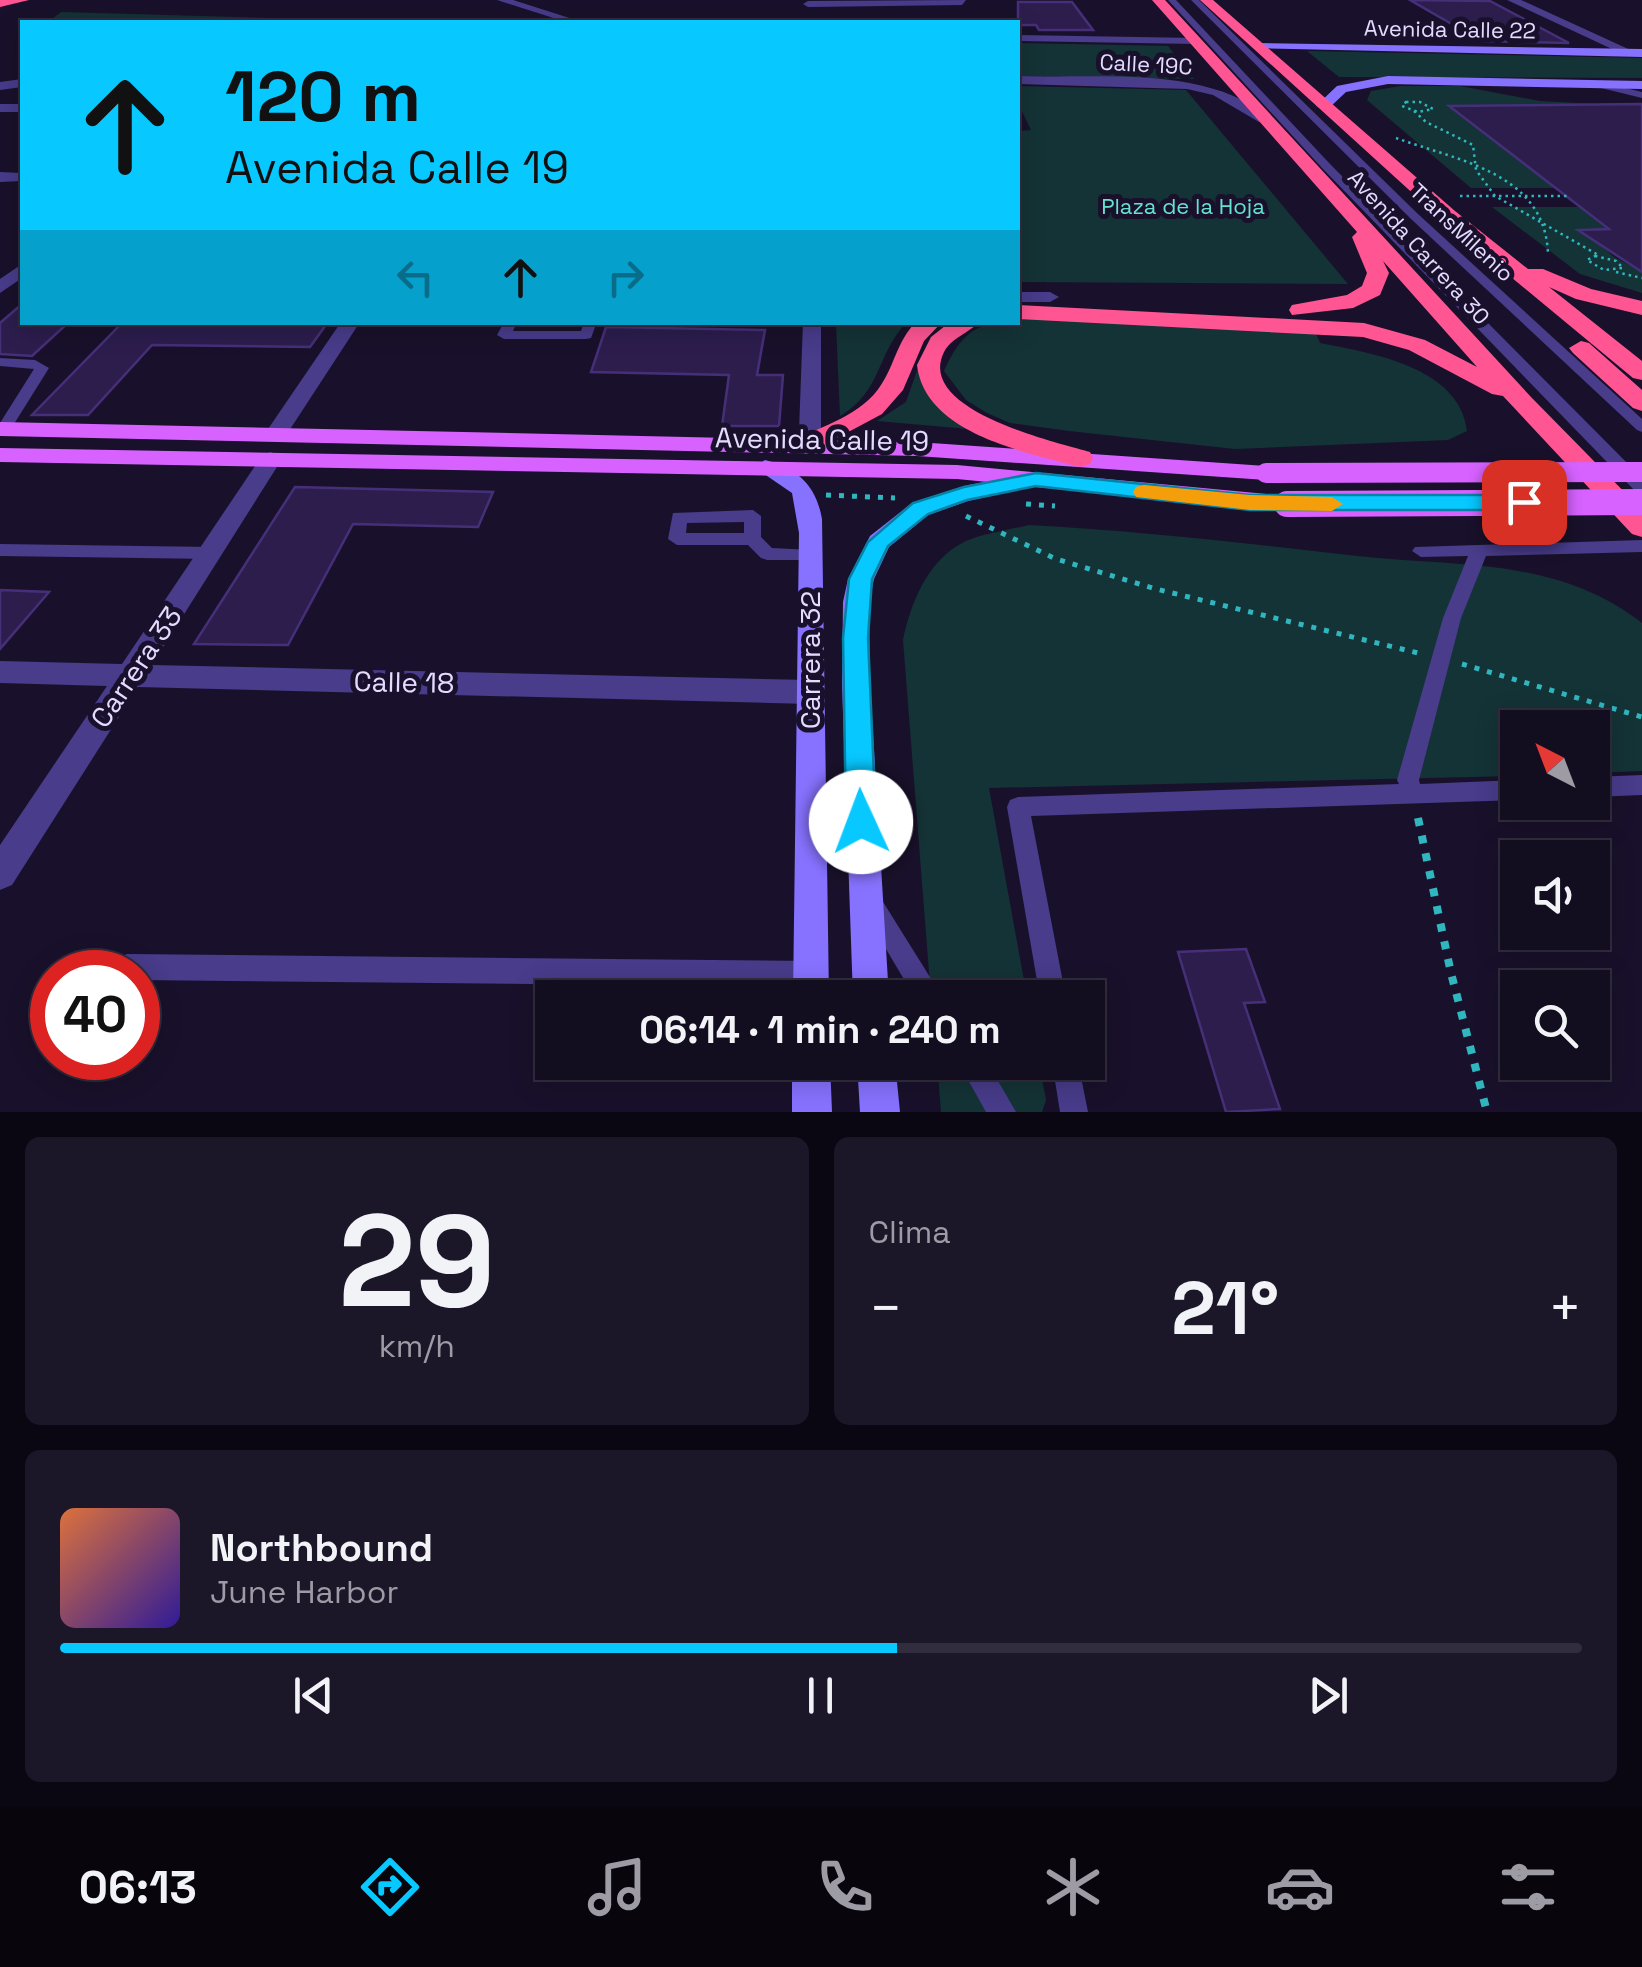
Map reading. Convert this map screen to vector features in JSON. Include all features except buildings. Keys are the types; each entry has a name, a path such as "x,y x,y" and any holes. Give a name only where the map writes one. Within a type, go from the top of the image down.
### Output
{"highway":[{"path":"0,4 23,0"},
{"name":"Avenida Carrera 30","path":"1158,0 1522,402 1642,527"},
{"name":"Avenida Carrera 30","path":"1206,0 1257,54 1642,374"},
{"path":"1020,298 1284,310 1353,301 1372,290 1378,273 1375,260 1344,204"},
{"name":"Avenida Carrera 30","path":"1448,215 1507,282 1642,403"},
{"path":"1496,254 1596,298 1642,308"},
{"path":"1020,312 1364,330 1417,345 1522,402"},
{"path":"806,439 847,424 883,400 892,388 906,346 927,325"},
{"path":"963,325 941,339 930,353 931,378 948,406 998,432 1080,458"}],"main road":[{"name":"Avenida Calle 19","path":"1,422 277,432 806,439 1266,474 1642,472"},
{"name":"Avenida Calle 19","path":"0,456 956,472 1287,504 1642,502"}],"street":[{"path":"502,0 569,20"},
{"path":"1514,1 1548,0"},
{"path":"1514,1 1636,53"},
{"path":"808,2 962,2"},
{"path":"1020,38 1196,41"},
{"name":"Avenida Calle 22","path":"1257,54 1636,53"},
{"name":"Calle 19C","path":"1020,80 1203,87 1264,119"},
{"name":"Avenida Calle 22","path":"1323,106 1338,90 1374,82 1638,84"},
{"path":"0,288 15,273"},
{"path":"277,432 350,325"},
{"path":"806,439 812,325"},
{"name":"Carrera 33","path":"0,874 271,459"},
{"name":"Carrera 32","path":"765,468 788,477 806,494 811,556 811,980"},
{"name":"Carrera 32","path":"871,980 856,684 856,602 861,579 879,542 896,525 940,500 1036,480"},
{"name":"Calle 18","path":"0,672 809,692"},
{"path":"811,1080 812,1112"},
{"path":"877,1080 880,1112"}],"lane":[{"name":"TransMilenio","path":"1172,0 1327,167 1642,488"},
{"name":"TransMilenio","path":"1195,0 1257,54 1401,203 1642,426"},
{"name":"TransMilenio","path":"1233,62 1269,87 1257,54"},
{"path":"1596,84 1642,95"},
{"path":"509,325 504,335 586,335 590,325"},
{"path":"0,362 42,368 18,408 1,422"},
{"path":"752,539 766,554 811,556"},
{"path":"1422,550 1642,546"},
{"path":"1413,793 1408,780 1441,658 1452,618 1480,549"},
{"path":"0,550 212,553"},
{"path":"1610,786 1642,785"},
{"path":"1050,980 1018,807 1500,791"},
{"path":"864,890 919,980"},
{"path":"160,968 595,980"},
{"path":"982,1080 1002,1112"},
{"path":"1068,1080 1074,1112"}],"path":[{"path":"1414,111 1433,109 1420,102 1402,104 1426,122 1473,145 1476,169 1494,196 1622,266 1613,271"},
{"path":"1386,135 1476,169 1527,196 1544,226 1548,257 1545,278"},
{"path":"1426,196 1568,196"},
{"path":"1600,256 1587,260 1596,267 1642,278"},
{"path":"940,500 1011,541 1056,559 1156,589 1441,658 1642,716"},
{"path":"1413,793 1451,973 1487,1112"}],"green space":[{"path":"61,12 346,20 51,20"},
{"path":"1020,43 1168,46 1194,79 1020,76"},
{"path":"1307,51 1642,58 1642,78 1339,77"},
{"name":"Plaza de la Hoja","path":"1020,86 1186,90 1348,284 1021,282 1020,131 1031,130 1020,107"},
{"path":"1400,86 1460,86 1540,101 1615,105 1563,188 1471,188 1367,100 1371,91"},
{"path":"1492,207 1590,207 1617,229 1585,231 1614,257 1642,272 1642,293 1580,274"},
{"path":"1020,319 1315,331 1320,343 1387,358 1431,378 1461,409 1467,431 1448,440 1235,449 1010,423 966,400 944,371 969,334 985,325 1020,325"},
{"path":"836,325 904,325 864,395 840,416"},
{"path":"918,368 936,405 969,429 877,421 906,402"},
{"path":"1029,525 1152,534 1506,569 1576,586 1642,623 1642,771 1610,772 1610,710 1500,710 1500,776 989,788 1024,980 930,980 903,640 916,597 931,570 953,549 989,534"},
{"path":"938,1080 1042,1080 1046,1100 1042,1112 941,1112"}],"slow traffic":[{"path":"1144,492 1250,502 1332,504"}],"route":[{"path":"861,822 856,602 867,562 879,542 920,508 964,494 1036,480 1287,504 1524,502"}]}
